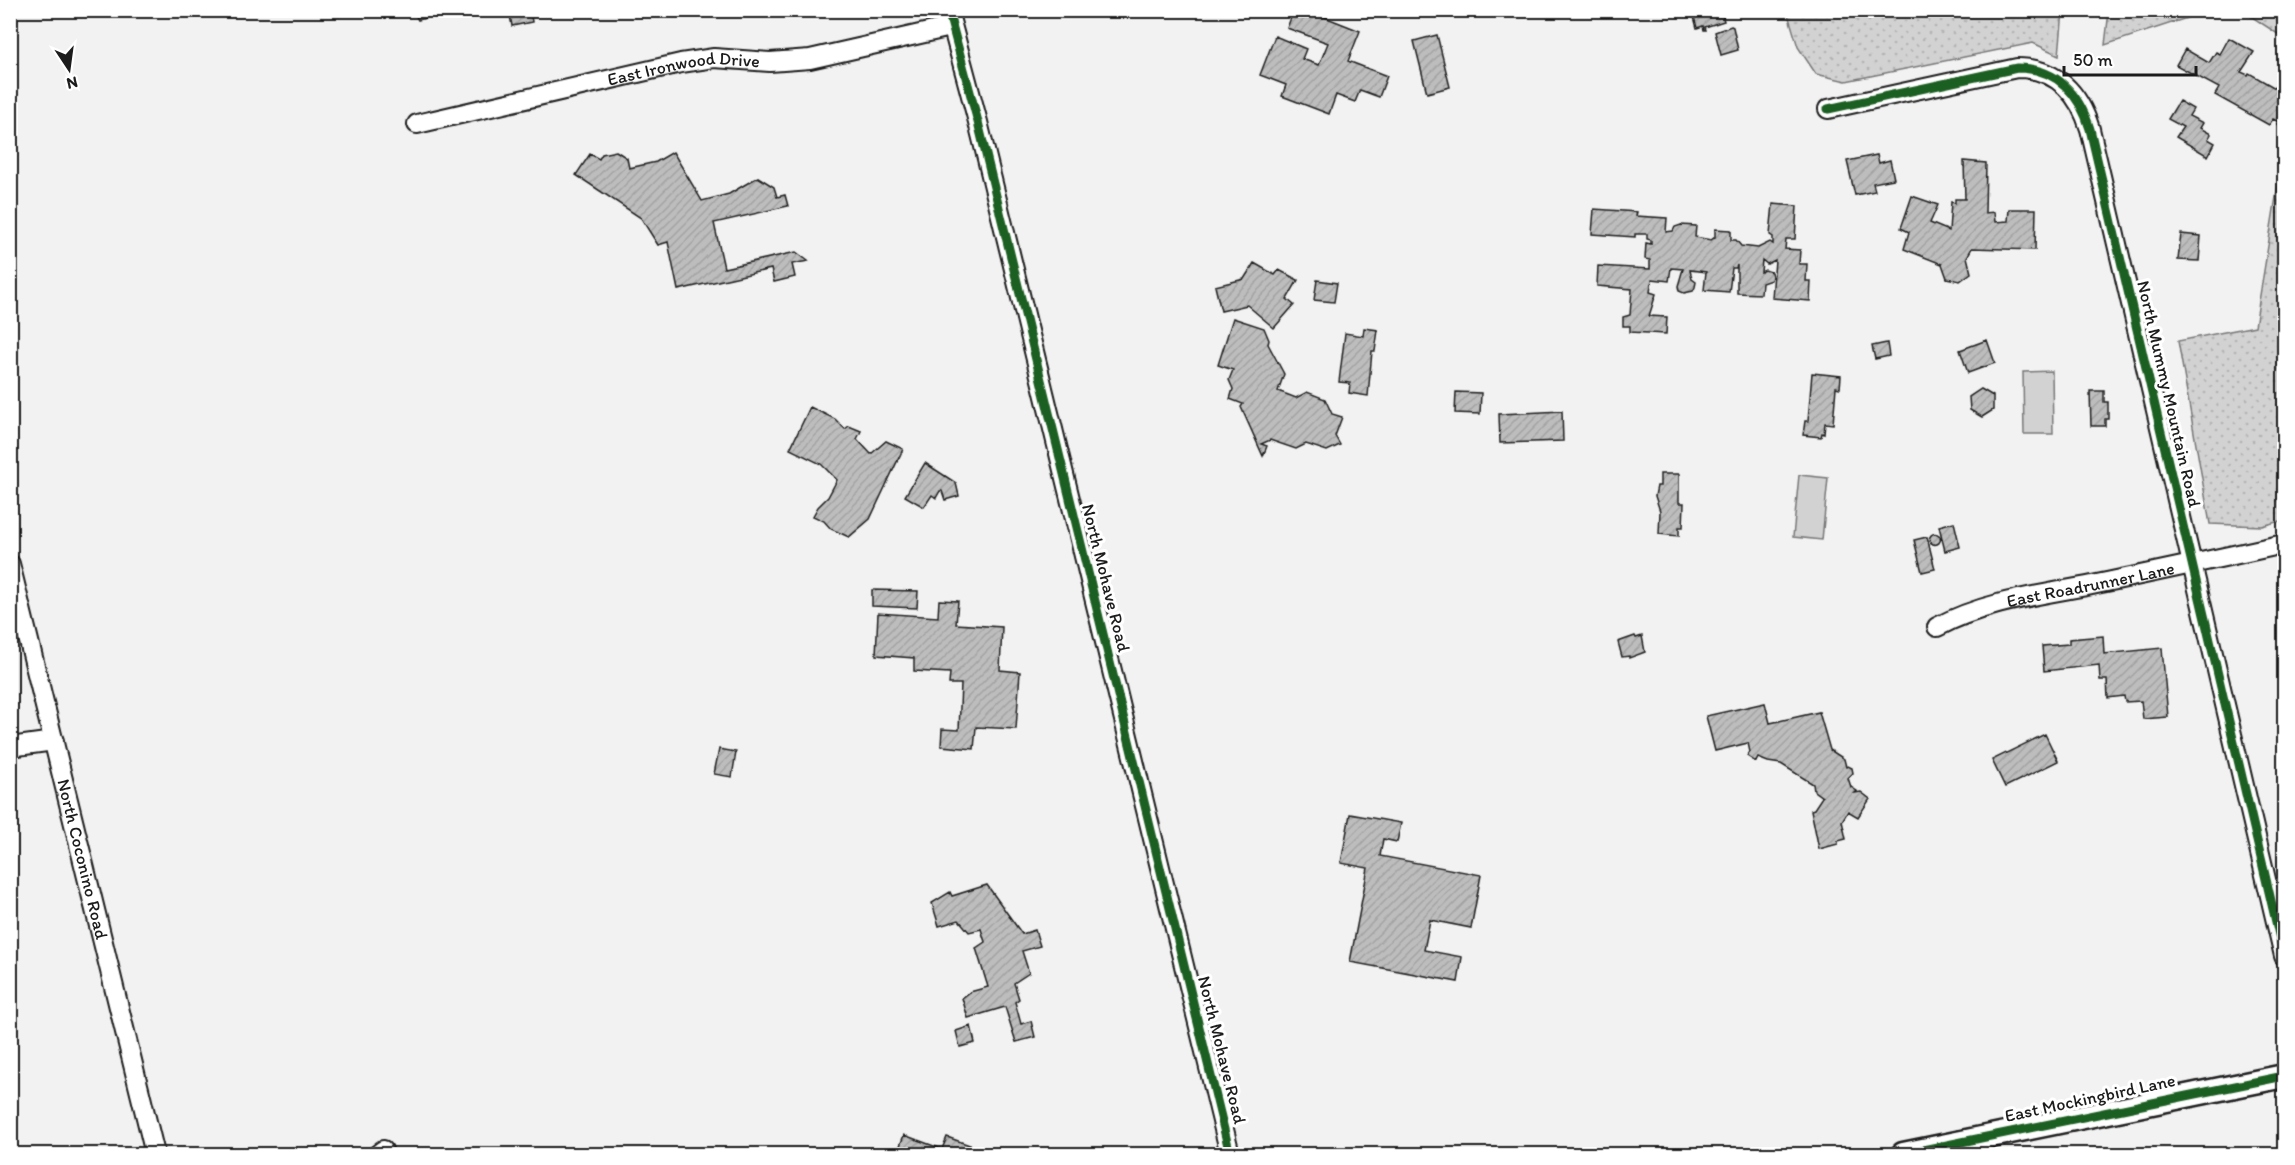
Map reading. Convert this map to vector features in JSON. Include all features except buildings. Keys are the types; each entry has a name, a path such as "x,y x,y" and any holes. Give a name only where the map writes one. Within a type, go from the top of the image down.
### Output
{"street":[{"name":"East Ironwood Drive","path":"417,124 681,63 714,58 770,62 810,59 950,19"},
{"name":"North Mohave Road","path":"950,19 978,122 1230,1155"},
{"name":"North Mummy Mountain Road","path":"1828,109 2017,68 2032,68 2056,78 2070,91 2080,105 2090,129 2284,956"},
{"name":"East Roadrunner Lane","path":"1937,627 1966,614 2017,600 2193,565 2284,544"},
{"name":"North Coconino Road","path":"10,564 155,1155"},
{"path":"10,747 54,741"},
{"name":"East Mockingbird Lane","path":"1903,1155 2284,1076"}],"shaded area":[{"path":"1787,10 2063,11 2059,55 2033,43 1846,81 1816,74 1798,47"},
{"path":"2109,10 2208,11 2105,45"},
{"path":"2243,11 2284,11 2284,38"},
{"path":"2284,158 2284,520 2262,526 2210,524 2178,341 2255,326"},
{"path":"2052,371 2053,434 2024,434 2023,372"},
{"path":"1799,475 1828,478 1822,540 1793,537"}],"cycle path":[{"path":"948,10 978,122 1230,1154"},
{"path":"1828,109 2017,68 2043,72 2054,78 2064,85 2079,104 2090,129 2284,956"},
{"path":"1903,1154 2284,1076"}]}
